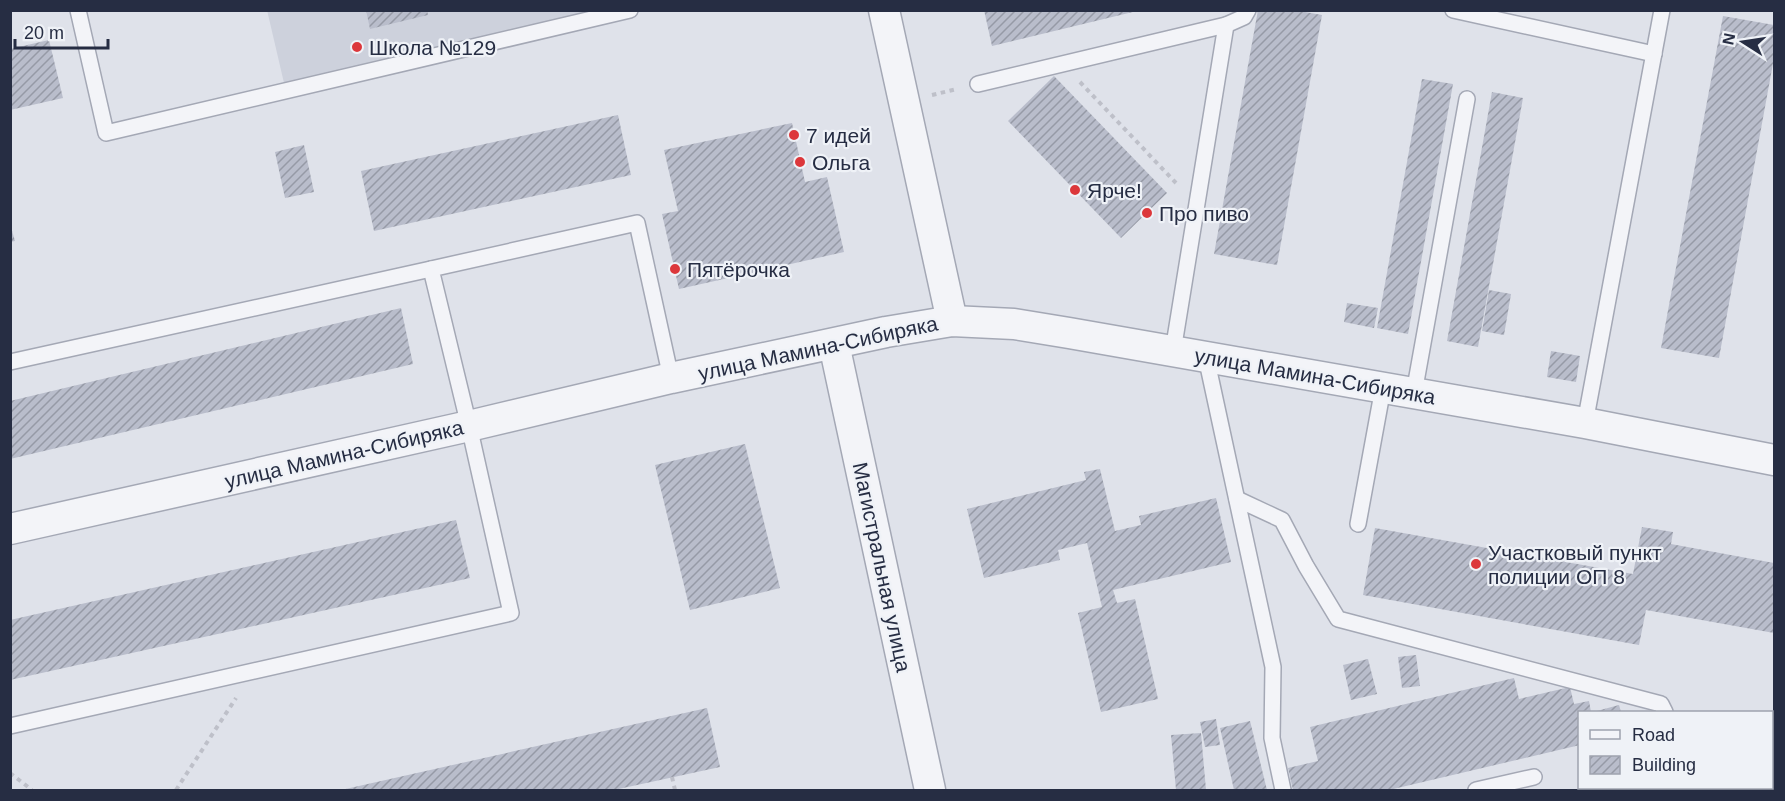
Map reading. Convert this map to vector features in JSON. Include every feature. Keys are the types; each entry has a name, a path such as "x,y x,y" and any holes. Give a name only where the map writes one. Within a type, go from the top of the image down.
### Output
{"street":[{"path":"884,10 952,321"},
{"name":"улица Мамина-Сибиряка","path":"10,529 469,426 671,378 886,332 952,321 1014,324 1585,423 1774,460"},
{"name":"Магистральная улица","path":"834,344 929,790"}],"lane":[{"path":"78,10 106,133 630,10"},
{"path":"978,84 1226,25 1244,17 1248,10"},
{"path":"1453,10 1654,54"},
{"path":"1585,423 1662,10"},
{"path":"1173,351 1226,25"},
{"path":"1414,393 1467,99"},
{"path":"10,362 637,223 671,378"},
{"path":"10,726 511,614 431,269"},
{"path":"1206,357 1273,667 1272,738 1282,790"},
{"path":"1358,524 1383,388"},
{"path":"1237,499 1282,519 1306,566 1338,619 1661,704 1664,711"},
{"path":"1476,790 1534,777"}],"path":[{"path":"1062,64 1198,205"},
{"path":"904,101 978,84"},
{"path":"176,790 253,672"},
{"path":"10,773 32,790"},
{"path":"672,777 675,790"}],"shaded area":[{"name":"Школа №129","path":"267,10 593,11 284,83"}],"building":[{"path":"366,10 427,10 428,15 370,29"},
{"path":"984,10 1137,10 1137,11 992,46"},
{"path":"1258,10 1294,10 1322,15 1277,265 1214,254"},
{"path":"1723,16 1774,25 1774,58 1719,358 1661,348"},
{"path":"49,40 63,98 10,110 10,49"},
{"path":"1054,76 1167,193 1121,238 1008,121"},
{"path":"1422,79 1453,84 1408,334 1377,328"},
{"path":"1492,92 1523,98 1478,347 1447,341"},
{"path":"618,115 631,175 374,231 361,171"},
{"path":"792,123 805,182 827,177 844,252 679,289 662,214 678,211 664,150"},
{"path":"304,145 314,192 285,198 275,152"},
{"path":"10,224 15,241 10,242"},
{"path":"1489,290 1511,294 1504,335 1482,331"},
{"path":"1347,303 1378,308 1374,328 1344,322"},
{"path":"401,308 413,364 10,459 10,401"},
{"path":"1551,351 1580,356 1576,382 1547,377"},
{"path":"745,444 780,588 690,610 655,465"},
{"path":"1100,469 1115,531 1141,525 1139,516 1216,498 1231,562 1113,590 1117,603 1135,599 1158,699 1101,712 1078,613 1102,607 1087,543 1058,550 1060,560 984,578 967,509 1086,480 1084,472"},
{"path":"456,520 470,578 10,680 10,620"},
{"path":"1642,527 1673,532 1671,544 1774,563 1774,633 1646,610 1639,645 1363,595 1375,528 1633,574"},
{"path":"1416,655 1420,686 1402,688 1398,657"},
{"path":"1368,659 1377,694 1351,700 1343,665"},
{"path":"1514,678 1519,699 1570,687 1574,704 1589,701 1591,711 1578,711 1578,745 1389,790 1293,790 1288,768 1318,761 1310,727"},
{"path":"1619,705 1621,711 1597,711"},
{"path":"707,708 720,767 614,790 341,790"},
{"path":"1216,719 1220,745 1205,747 1200,722"},
{"path":"1250,721 1267,790 1234,790 1220,728"},
{"path":"1201,733 1206,790 1176,790 1171,735"},
{"path":"1588,789 1695,789 1695,790 1584,790"}],"place":[{"name":"Школа №129","path":"357,47"},
{"name":"7 идей","path":"794,135"},
{"name":"Ольга","path":"800,162"},
{"name":"Ярче!","path":"1075,190"},
{"name":"Про пиво","path":"1147,213"},
{"name":"Пятёрочка","path":"675,269"},
{"name":"Участковый пункт полиции ОП 8","path":"1476,564"}]}
